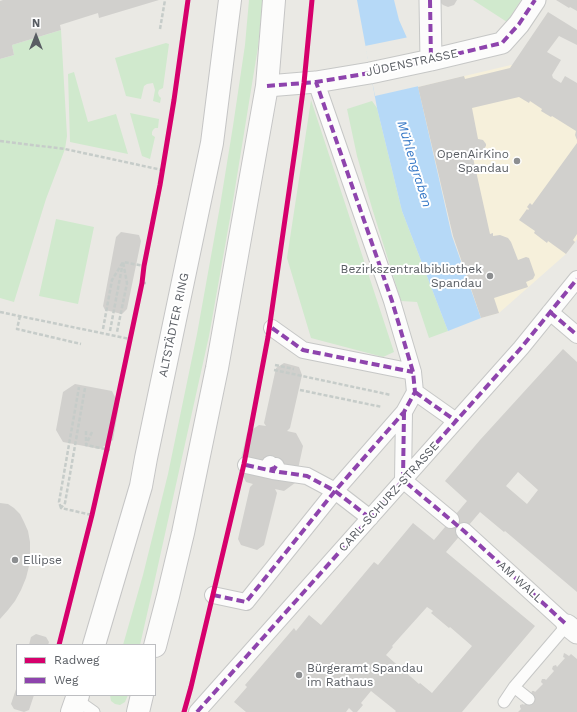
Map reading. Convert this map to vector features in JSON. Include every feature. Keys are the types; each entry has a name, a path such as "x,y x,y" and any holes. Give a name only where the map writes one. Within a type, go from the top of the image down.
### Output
{"main road":[{"name":"ALTSTÄDTER RING","path":"94,644 144,472 212,143 230,0"},
{"path":"156,644 184,526 217,368 267,86 274,0"},
{"path":"138,712 142,696"}],"street":[{"path":"423,62 430,0"},
{"name":"JÜDENSTRASSE","path":"267,86 316,82 370,73 502,43 519,24 535,0"},
{"path":"213,595 246,602 335,491 404,412 415,392 413,372 392,301 316,82"},
{"name":"CARL-SCHURZ-STRASSE","path":"197,712 521,348 577,278"},
{"path":"550,312 577,335"},
{"path":"272,328 303,350 413,372"},
{"path":"415,392 456,421"},
{"path":"404,412 403,480 451,520"},
{"path":"246,465 273,467 307,476 335,491 370,518"},
{"name":"AM WALL","path":"464,531 572,629"}],"lane":[{"path":"504,702 514,687 572,629"},
{"path":"514,687 529,700"}],"path":[{"path":"160,29 165,0"},
{"path":"0,141 66,148 162,170"},
{"path":"123,262 144,266"},
{"path":"103,329 112,280 123,262"},
{"path":"110,331 123,262"},
{"path":"117,332 126,283 123,262"},
{"path":"142,283 148,284"},
{"path":"0,312 130,339"},
{"path":"20,316 17,330 81,344"},
{"path":"274,370 393,396"},
{"path":"61,508 59,502 79,387"},
{"path":"61,508 66,503 85,388"},
{"path":"300,390 404,412"},
{"path":"86,431 86,445"},
{"path":"86,445 92,432"},
{"path":"86,445 110,450"},
{"path":"61,508 92,515"}],"shaded area":[{"path":"511,65 577,104 577,239 566,254 499,313 481,318 453,236 418,87"}],"green space":[{"path":"249,0 263,0 258,47 209,336 140,644 123,644 143,575 168,474 197,334 220,206 245,45"},
{"path":"473,0 521,0 507,22"},
{"path":"61,30 67,136 65,149 46,199 14,302 0,298 0,59 14,55 12,45"},
{"path":"166,43 169,44 163,88 159,90 158,93 161,98 160,103 153,101 155,90 153,83 144,86 141,99 126,96 115,58"},
{"path":"74,72 88,122 116,114 128,154 70,142 68,74"},
{"path":"311,100 394,352 383,357 311,338 287,258"},
{"path":"372,101 377,108 402,211 448,331 429,338 417,302 401,301 357,156 347,109"},
{"path":"130,113 159,119 158,128 155,128 152,132 152,135 155,137 150,159 142,156"},
{"path":"56,219 94,227 78,304 39,296"},
{"path":"110,696 128,696 125,702 120,705 111,701"}],"water":[{"name":"Mühlengraben","path":"357,0 394,0 399,20 407,38 452,236 481,318 448,331 402,211 377,108"}],"pier":[{"path":"409,37 419,86 375,96 365,46"}],"building":[{"path":"159,0 99,18 98,13 60,25 61,30 12,45 14,55 0,59 0,1"},
{"path":"440,0 457,0 454,5 448,7 443,5"},
{"path":"556,0 577,0 577,11 570,7 569,8"},
{"path":"548,12 577,30 577,45 559,36 547,52 561,60 552,75 553,78 561,83 565,76 577,83 577,140 575,135 576,131 541,111 542,109 530,101 529,103 519,97 472,108 478,139 483,140 486,144 483,150 472,153 490,234 493,233 493,236 500,235 508,238 518,260 526,257 529,258 535,275 533,279 526,282 528,287 494,298 499,313 481,318 453,236 418,87 464,76 465,79 510,68"},
{"path":"577,143 577,234 573,240 575,242 566,254 548,241 547,243 534,233 535,231 519,220 527,209 529,209 527,207 530,203 532,205"},
{"path":"121,232 139,235 141,241 127,309 122,314 105,310 103,306 116,237"},
{"path":"563,349 577,362 577,592 505,531 504,532 480,512 446,552 535,626 462,712 395,712 396,711 371,691 361,703 363,705 357,712 353,712 349,708 346,712 246,712 234,702 247,687 245,685 294,628 296,631 309,615 321,625 374,562 378,565 413,523 434,540 467,501 445,481 480,440","holes":["518,472 538,490 527,504 506,486","427,607 433,611 431,613 472,646 432,693 420,683 419,684 386,655 393,647 392,646"]},
{"path":"284,363 299,367 302,375 290,428 287,431 296,433 303,446 295,483 284,491 275,489 277,493 264,545 257,550 241,545 238,539 250,487 253,484 246,482 239,468 247,433 259,425 266,426 264,423 276,368"},
{"path":"75,384 112,391 119,405 113,440 100,449 63,442 56,430 63,392"},
{"name":"Ellipse","path":"0,503 8,504 20,514 28,531 30,553 29,566 21,590 15,601 0,619"},
{"path":"36,634 46,637 49,642 48,644 29,644 31,637"},
{"path":"564,653 569,656 571,654 577,659 577,712 518,712 521,709 520,705 524,705 532,696 532,691 535,692 543,684 541,682 542,679 546,680 554,671 552,669 553,666 556,665 557,667 565,658 563,657"},
{"path":"16,689 16,696 34,696 29,710 24,712 14,709 11,704"}],"marked path":[{"path":"430,0 431,60"},
{"path":"267,86 316,82 370,73 502,43 519,24 535,0"},
{"path":"213,595 246,602 335,491 404,412 415,392 413,372 392,301 316,82"},
{"path":"197,712 521,348 577,279"},
{"path":"550,312 577,335"},
{"path":"272,328 303,350 413,372"},
{"path":"415,392 456,421"},
{"path":"404,412 403,480 464,531 567,625"},
{"path":"246,465 273,471 270,464"},
{"path":"276,466 273,471 307,476 335,491 370,518"}],"cycle path":[{"path":"59,644 92,515 142,283 174,100 188,0"},
{"path":"184,712 244,464 268,337 304,83 312,0"}],"place":[{"name":"OpenAirKino Spandau","path":"517,161"},
{"name":"Bezirkszentralbibliothek Spandau","path":"490,276"},
{"name":"Ellipse","path":"15,560"},
{"name":"Bürgeramt Spandau im Rathaus","path":"299,675"}]}
